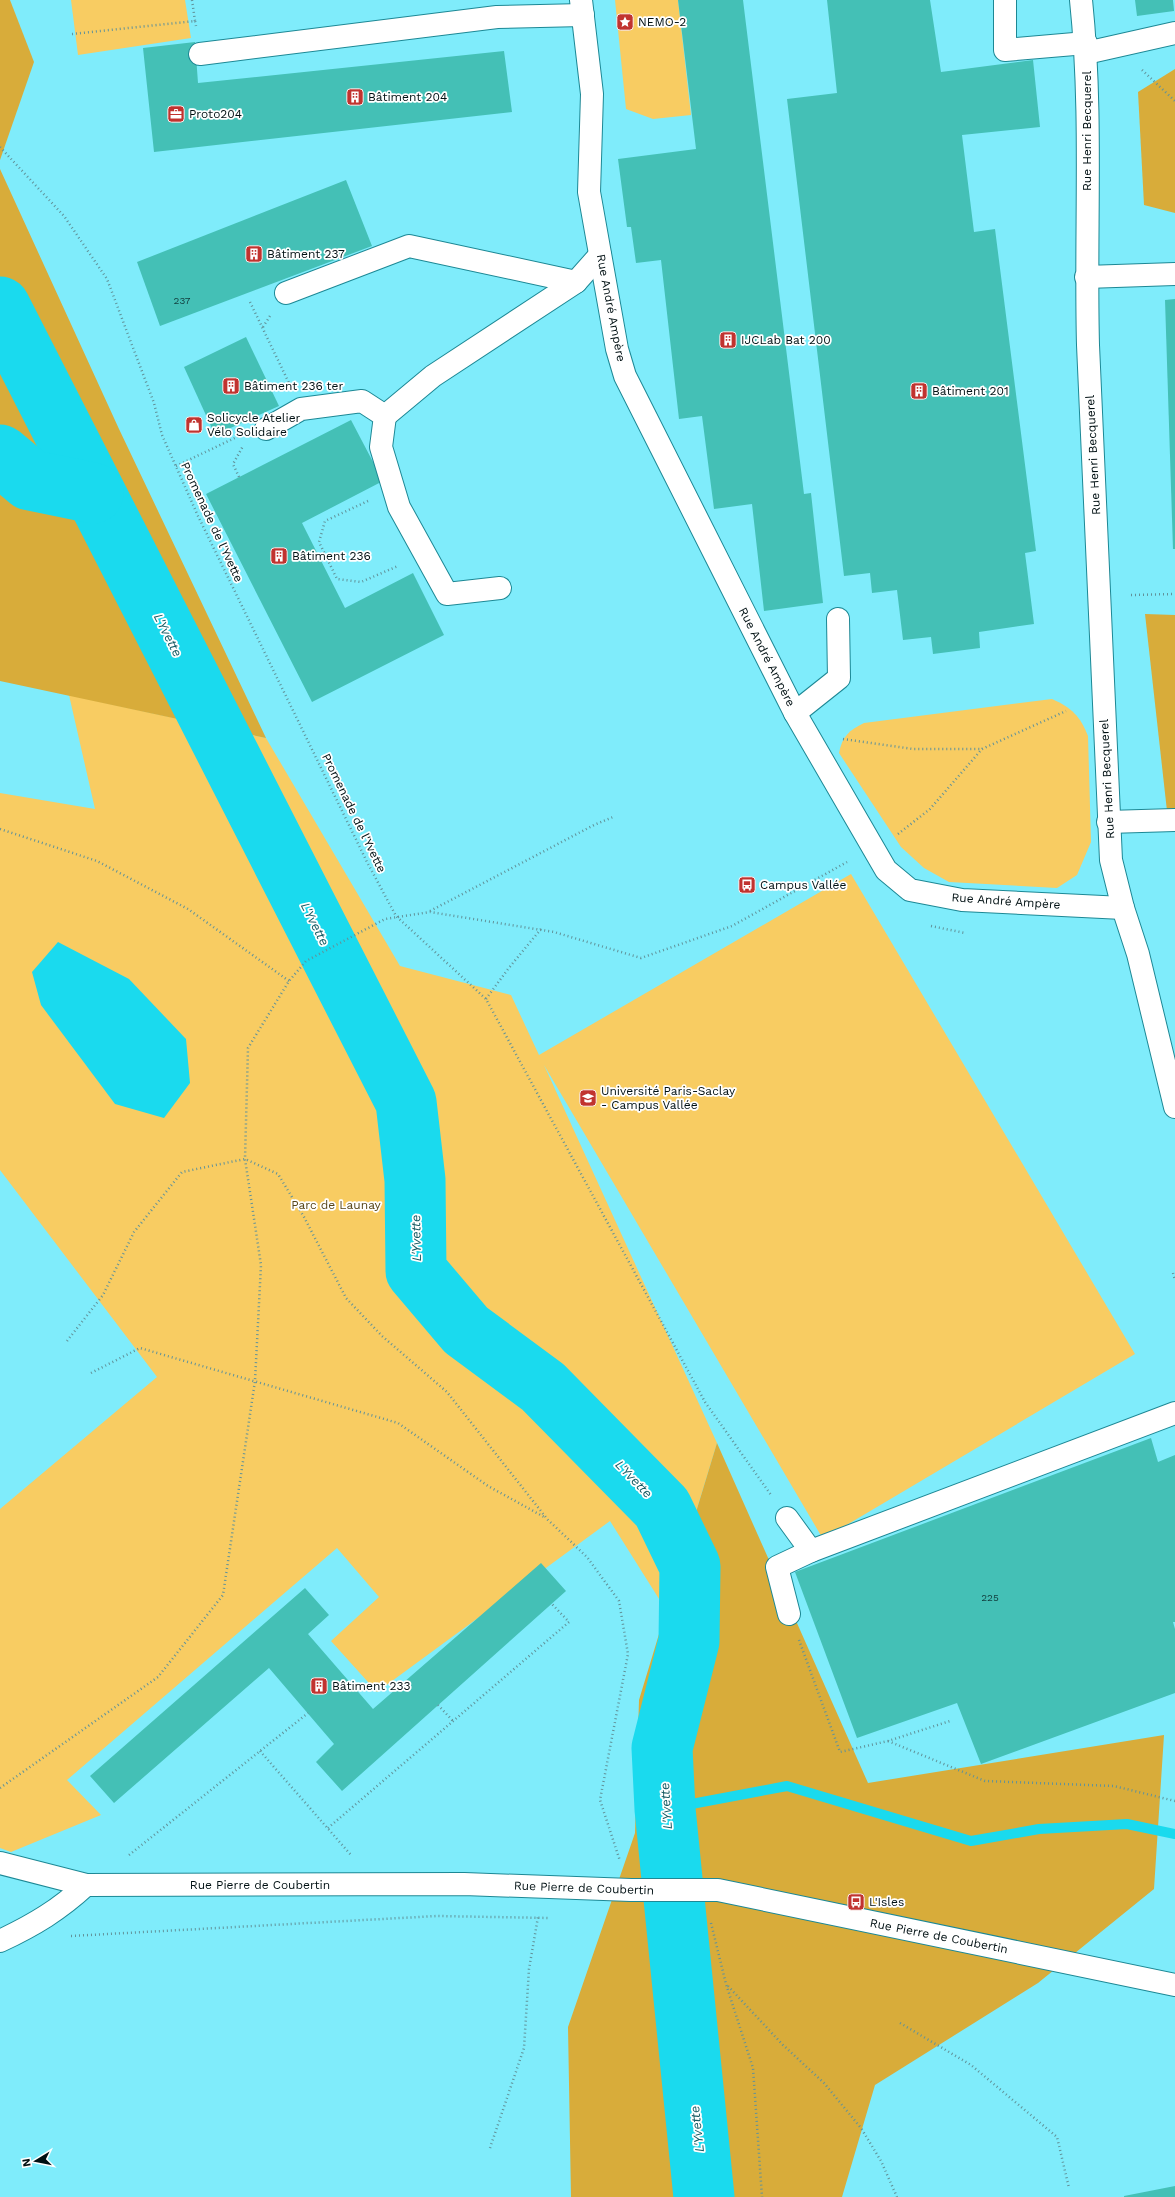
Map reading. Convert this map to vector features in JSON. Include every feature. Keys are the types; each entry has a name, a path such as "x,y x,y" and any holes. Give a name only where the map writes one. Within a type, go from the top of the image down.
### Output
{"street":[{"path":"1005,0 1005,50 1086,48 1175,33"},
{"name":"Rue Henri Becquerel","path":"1081,0 1086,48 1086,277 1108,822 1111,860 1123,908"},
{"path":"200,54 582,7"},
{"name":"Rue André Ampère","path":"582,7 592,94 589,192 617,350 625,376 795,713 886,870 910,890 962,900 1123,908"},
{"path":"286,293 409,246 576,282"},
{"path":"500,588 447,594 399,507 381,447 385,416 433,376 576,282 600,255"},
{"path":"1086,277 1175,274"},
{"path":"266,429 301,409 362,401 385,416"},
{"path":"795,713 839,678 838,619"},
{"path":"1108,822 1175,820"},
{"path":"1123,908 1138,954 1175,1107"},
{"path":"789,1614 777,1567 810,1551 1175,1414"},
{"path":"787,1518 810,1551"},
{"name":"Rue Pierre de Coubertin","path":"0,1863 86,1885 378,1886 464,1884 631,1890 718,1890 1175,1985"},
{"path":"0,1941 33,1926 64,1905 86,1885"}],"path":[{"path":"192,0 200,54"},
{"path":"72,34 195,21"},
{"path":"1136,65 1175,101"},
{"name":"Promenade de l'Yvette","path":"0,147 64,216 107,279 154,403 162,435 198,516 364,855 396,916 486,999 705,1402 787,1518"},
{"path":"250,302 301,409"},
{"path":"176,466 245,433"},
{"path":"239,477 232,464 244,444"},
{"path":"1131,595 1175,594"},
{"path":"839,738 913,749 982,749 1066,711"},
{"path":"894,837 930,809 982,749"},
{"path":"430,912 594,825 613,817"},
{"path":"0,829 97,861 181,905 289,981"},
{"path":"0,1788 158,1677 223,1595 255,1381 261,1265 245,1159 248,1048 289,981 306,961 385,919 396,916 430,912 541,929 641,958 732,926 874,847"},
{"path":"486,999 508,969 541,929"},
{"path":"67,1341 103,1295 134,1232 182,1172 245,1159 278,1174 304,1217 346,1298 382,1336 447,1392 548,1520 587,1556 619,1601 628,1654 600,1800 613,1844 631,1890"},
{"path":"1173,1273 1175,1280"},
{"path":"91,1373 140,1348 398,1423 488,1486 548,1520"},
{"path":"328,1828 569,1622 552,1604"},
{"path":"789,1614 840,1752 888,1741 950,1721"},
{"path":"438,1705 453,1721"},
{"path":"123,1859 149,1841 308,1713"},
{"path":"888,1741 986,1781 1114,1786 1175,1801"},
{"path":"260,1751 378,1886"},
{"path":"490,2148 524,2048 530,1969 538,1918 538,1887"},
{"path":"69,1936 437,1916 554,1918"},
{"path":"711,1923 726,1984 753,2068 762,2197"},
{"path":"726,1984 783,2045 824,2083 861,2128 881,2161 897,2197"},
{"path":"900,2023 971,2065 1057,2137 1069,2188"}],"shaded area":[{"name":"Université Paris-Saclay - Campus Vallée","path":"0,0 1175,0 1175,2197 0,2197"},
{"path":"0,0 10,0 34,62 0,160"},
{"path":"1175,69 1175,213 1144,205 1138,92"},
{"path":"0,169 119,429 266,738 0,681"},
{"path":"1145,614 1175,615 1175,809 1167,811"},
{"path":"58,942 129,979 186,1039 190,1083 164,1118 115,1104 41,1005 32,972"},
{"path":"717,1443 868,1783 1164,1735 1154,1889 1038,1983 875,2085 842,2197 571,2197 568,2027 635,1833 639,1700"}],"green space":[{"path":"71,0 185,0 191,38 78,55"},
{"path":"615,0 678,0 691,115 653,119 626,109"},
{"name":"Parc de Launay","path":"69,695 266,738 400,966 511,995 539,1055 851,874 1135,1354 823,1539 544,1065 717,1443 666,1610 610,1521 377,1692 331,1641 379,1597 337,1548 67,1780 101,1815 11,1852 0,1848 0,1509 157,1377 0,1170 0,793 95,809"},
{"path":"1052,699 1070,709 1074,713 1082,723 1088,736 1091,842 1077,875 1057,888 949,882 924,868 901,847 839,753 844,738 854,728 864,723"}],"building":[{"name":"IJCLab Bat 200","path":"678,0 743,0 804,494 811,493 823,603 764,611 752,504 714,509 702,416 679,419 661,260 636,263 631,227 627,227 618,159 696,149"},
{"name":"Bâtiment 201","path":"827,0 930,0 941,72 1033,60 1040,127 962,135 974,232 995,229 1036,551 1025,553 1034,624 979,632 980,648 933,654 931,637 903,640 897,590 872,593 870,573 844,576 787,99 837,93"},
{"path":"1135,0 1173,0 1174,11 1137,16"},
{"name":"Bâtiment 204","path":"195,42 198,83 504,51 512,112 154,152 143,48"},
{"name":"Bâtiment 237","path":"346,180 372,246 160,326 137,262"},
{"path":"1175,299 1175,549 1173,549 1165,300"},
{"name":"Bâtiment 236 ter","path":"246,337 279,406 215,435 184,367"},
{"name":"Bâtiment 236","path":"351,420 383,481 302,523 345,608 413,573 444,635 312,702 206,494"},
{"path":"1151,1438 1158,1462 1175,1455 1175,1622 1173,1622 1175,1629 1175,1693 981,1764 957,1703 857,1738 795,1572"},
{"name":"Bâtiment 233","path":"541,1563 566,1591 342,1791 316,1762 334,1744 269,1668 114,1803 90,1776 305,1588 329,1615 308,1634 373,1709"},
{"path":"1175,2186 1175,2197 1124,2197 1124,2196"}],"waterway":[{"name":"L'Yvette","path":"0,307 406,1102 415,1180 416,1271 466,1330 543,1387 662,1508 690,1566 689,1641 662,1748 665,1809 704,2197"},
{"path":"0,455 30,480 93,493"},
{"path":"665,1809 787,1786 971,1841 1039,1829 1127,1824 1175,1834"}],"place":[{"name":"NEMO-2","path":"625,22"},
{"name":"Bâtiment 204","path":"355,97"},
{"name":"Proto204","path":"176,114"},
{"name":"Bâtiment 237","path":"254,254"},
{"name":"IJCLab Bat 200","path":"728,340"},
{"name":"Bâtiment 236 ter","path":"231,386"},
{"name":"Bâtiment 201","path":"919,391"},
{"name":"Solicycle Atelier Vélo Solidaire","path":"194,425"},
{"name":"Bâtiment 236","path":"279,556"},
{"name":"Campus Vallée","path":"747,885"},
{"name":"Université Paris-Saclay - Campus Vallée","path":"588,1098"},
{"name":"Bâtiment 233","path":"319,1686"},
{"name":"L'Isles","path":"856,1902"}]}
